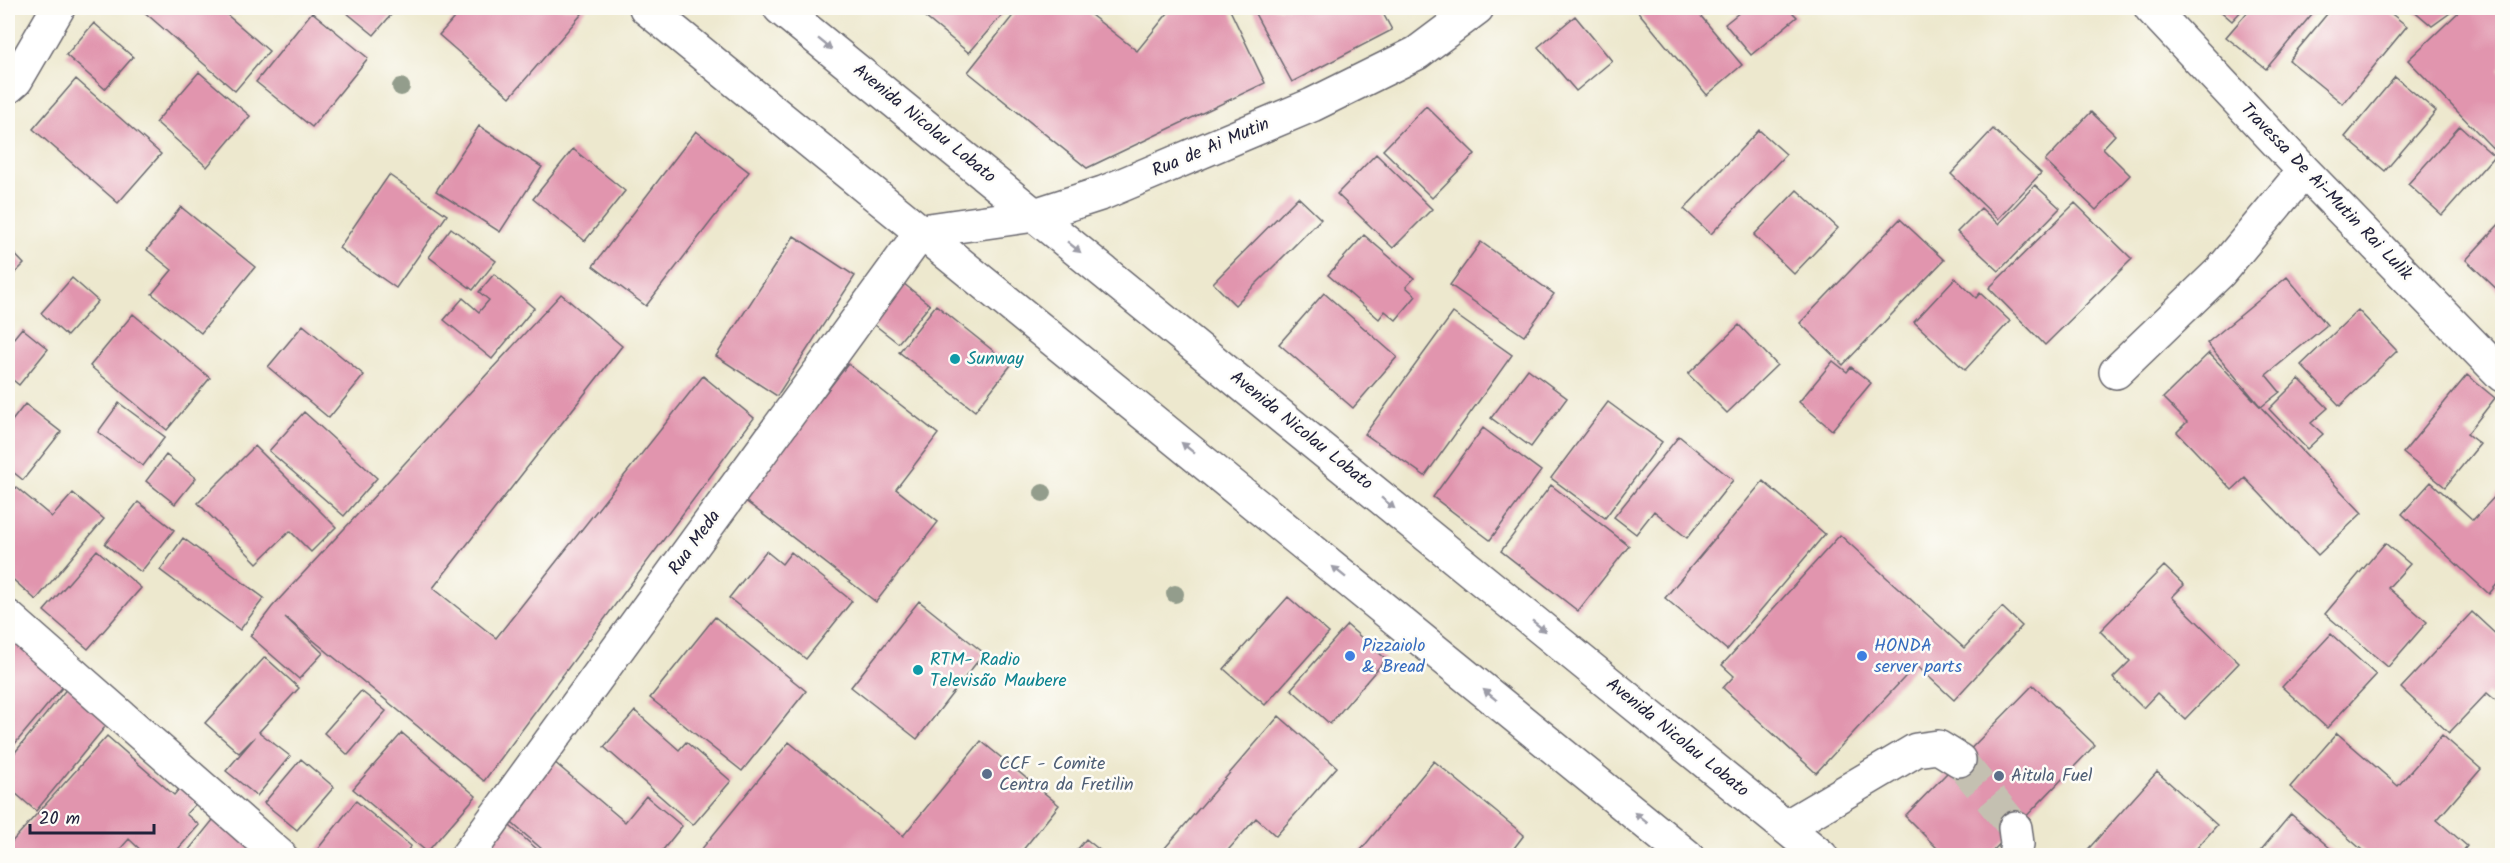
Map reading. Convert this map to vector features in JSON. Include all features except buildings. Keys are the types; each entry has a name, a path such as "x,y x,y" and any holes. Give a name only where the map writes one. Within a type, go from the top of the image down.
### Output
{"main road":[{"path":"8,87 16,80 58,8"},
{"path":"646,8 1687,855"},
{"name":"Avenida Nicolau Lobato","path":"780,8 1821,855"},
{"name":"Rua de Ai Mutin","path":"922,231 1035,215 1103,193 1312,105 1417,53 1477,8"},
{"name":"Travessa De Ai-Mutin Rai Lulik","path":"2151,8 2304,171 2502,375"},
{"path":"2116,372 2220,272 2304,171"},
{"name":"Rua Meda","path":"467,855 922,231"},
{"path":"8,617 280,855"},
{"path":"1786,827 1916,750 1938,747 1959,760"}],"tunnel":[{"path":"1959,760 2015,828"}],"place":[{"name":"Sunway","path":"955,359"},
{"name":"Pizzaiolo & Bread","path":"1350,656"},
{"name":"HONDA server parts","path":"1862,656"},
{"name":"RTM- Radio Televisão Maubere","path":"918,670"},
{"name":"CCF - Comite Centra da Fretilin","path":"987,774"},
{"name":"Aitula Fuel","path":"1999,776"}]}
